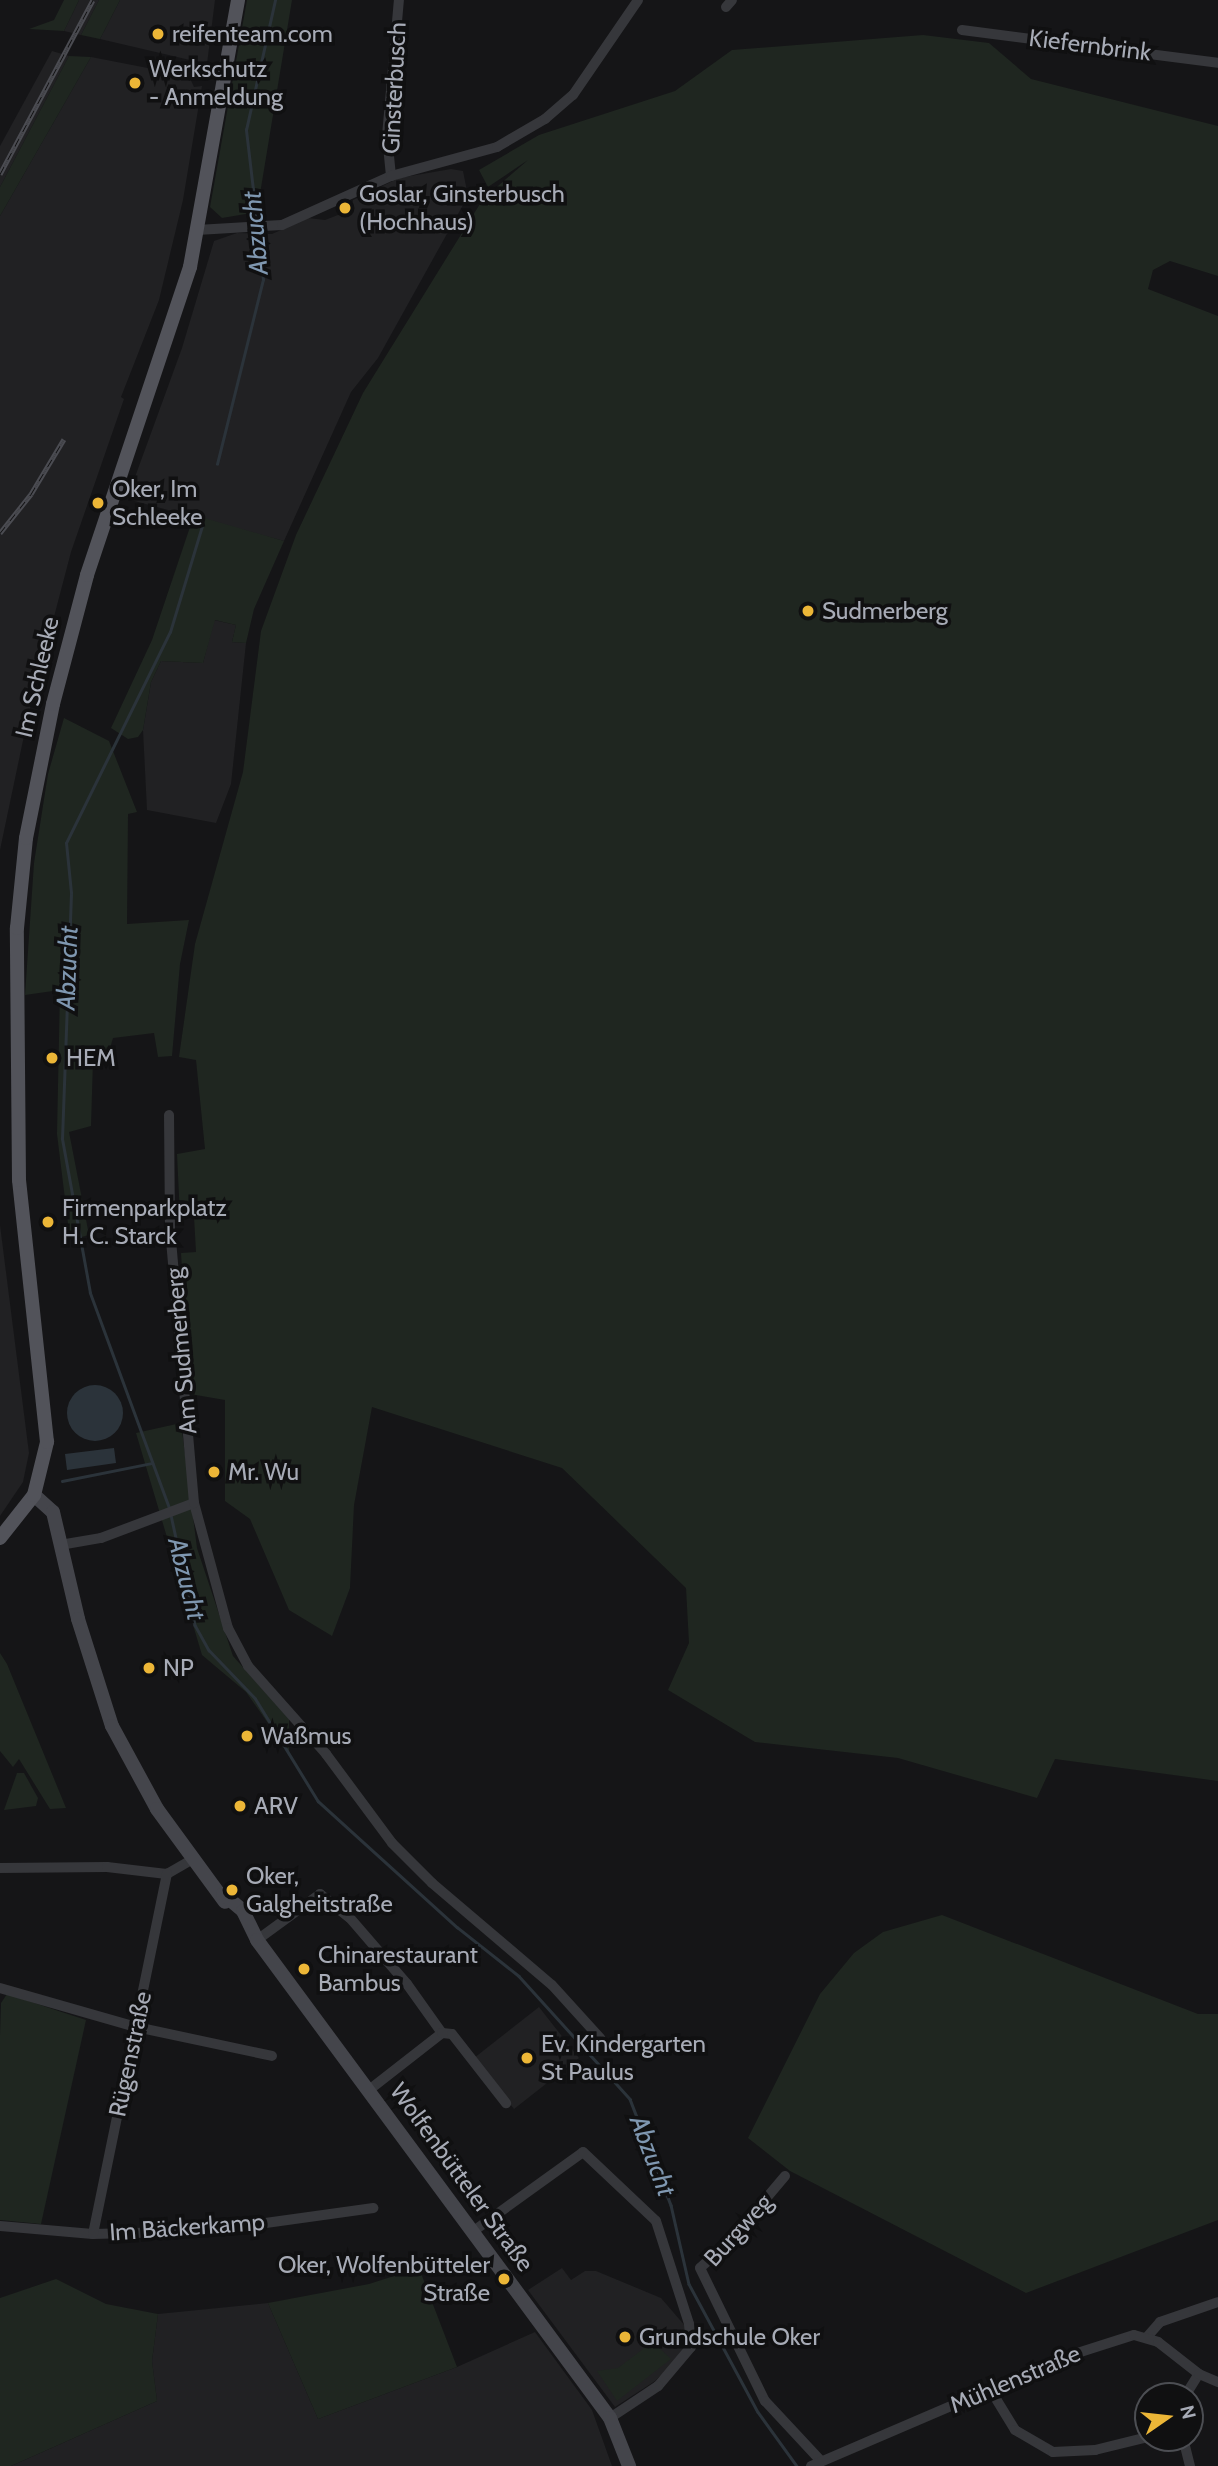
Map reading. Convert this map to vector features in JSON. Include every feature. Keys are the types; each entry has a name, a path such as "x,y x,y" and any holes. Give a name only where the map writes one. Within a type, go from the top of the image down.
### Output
{"main road":[{"name":"Im Schleeke","path":"0,1538 34,1495 47,1441 19,1180 17,928 26,838 76,614 180,302 197,230 238,0"},
{"name":"Wolfenbütteler Straße","path":"34,1495 52,1512 78,1619 112,1726 121,1736 157,1809 223,1894 229,1907 246,1923 475,2230 610,2418 629,2466"}],"street":[{"name":"Ginsterbusch","path":"391,176 387,136 399,0"},
{"path":"197,230 270,228 391,176 497,146 545,119 573,95 633,2"},
{"name":"Kiefernbrink","path":"962,30 1218,63"},
{"name":"Am Sudmerberg","path":"169,1115 170,1227 194,1503 228,1628 248,1666 326,1754 392,1843 432,1883 552,1985 600,2038"},
{"path":"60,1545 101,1538 194,1503"},
{"path":"0,1868 107,1867 167,1874 195,1858"},
{"name":"Rügenstraße","path":"93,2234 167,1874"},
{"path":"257,1940 320,1894 350,1918 442,2033 452,2035 506,2103"},
{"path":"0,1988 136,2027 272,2056"},
{"path":"369,2090 442,2033"},
{"path":"475,2230 583,2152 656,2221 689,2324 691,2347 681,2362 657,2386 610,2418"},
{"name":"Burgweg","path":"785,2176 730,2241 700,2268 765,2401 816,2464"},
{"name":"Im Bäckerkamp","path":"0,2226 93,2234 208,2231 373,2207"},
{"name":"Mühlenstraße","path":"816,2464 1103,2342 1147,2337 1160,2322 1218,2302"},
{"path":"1147,2337 1199,2375 1218,2382"},
{"path":"1194,2382 1199,2375"},
{"path":"990,2389 1015,2430 1054,2452 1095,2450 1134,2440"}],"shaded area":[{"path":"64,0 79,0 64,31 29,29 54,20"},
{"path":"79,0 99,0 81,35 64,31"},
{"path":"99,0 120,0 100,39 81,35"},
{"path":"120,0 215,0 207,64 100,39"},
{"path":"247,0 292,0 257,212 222,218 210,207"},
{"path":"923,35 989,43 1031,79 1218,126 1218,276 1170,261 1153,270 1148,289 1218,316 1218,1781 1055,1759 1037,1798 898,1758 755,1742 668,1690 689,1643 686,1588 562,1468 372,1407 354,1505 350,1588 332,1636 289,1610 250,1519 225,1501 225,1400 190,1394 181,1253 196,1252 194,1217 180,1217 177,1154 205,1149 196,1060 179,1057 195,944 243,772 261,631 296,535 363,393 483,199 528,160 488,187 479,170 539,135 675,91 732,50"},
{"path":"52,51 69,56 0,187 0,146"},
{"path":"69,56 91,57 0,216 0,187"},
{"path":"91,57 189,76 194,87 202,86 183,200 159,300 121,397 124,399 71,552 29,712 0,850 0,216"},
{"path":"451,169 463,171 468,196 378,358 351,392 284,541 127,499 182,348 214,241 237,233 272,234 308,218 325,220 351,210 353,200 399,178"},
{"path":"194,515 284,541 254,609 246,643 232,642 236,625 215,620 203,663 161,661 151,682 143,730 138,737 128,739 111,728 152,640"},
{"path":"214,620 236,625 232,642 246,643 231,784 216,823 147,810 143,730 151,682 161,661 203,663"},
{"path":"64,718 109,741 137,812 128,814 127,924 189,920 180,964 172,1056 158,1057 154,1033 113,1038 108,1055 93,1060 91,1126 69,1132 89,1235 70,1240 57,1134 60,990 25,995 34,863 48,774"},
{"path":"0,1225 29,1453 23,1482 0,1516"},
{"path":"89,1385 101,1385 115,1393 123,1407 121,1424 115,1433 101,1441 89,1441 72,1429 67,1419 67,1407 79,1390"},
{"path":"181,1423 197,1548 233,1656 289,1719 289,1753 246,1692 202,1655 136,1433"},
{"path":"114,1448 116,1463 67,1470 65,1454"},
{"path":"0,1653 7,1664 66,1808 50,1809 19,1759 13,1767 0,1751"},
{"path":"17,1773 24,1773 38,1798 36,1806 4,1810"},
{"path":"942,1915 1198,2014 1218,2014 1218,2220 1026,2293 790,2171 748,2138 820,1994 854,1953 883,1932"},
{"path":"7,1994 86,2020 41,2224 0,2220 1,2003"},
{"name":"Ev. Kindergarten St Paulus","path":"539,2007 579,2058 514,2109 474,2058"},
{"path":"419,2268 457,2367 318,2419 268,2303 369,2284"},
{"name":"Grundschule Oker","path":"562,2268 571,2280 585,2271 596,2271 661,2298 686,2327 687,2348 655,2381 615,2407 528,2290"},
{"path":"56,2279 106,2304 158,2314 152,2361 157,2401 11,2466 0,2466 0,2298"},
{"path":"268,2303 318,2419 457,2367 535,2332 592,2410 612,2466 11,2466 157,2401 152,2361 158,2314"},
{"path":"647,2346 657,2346 671,2359 617,2401 597,2371 618,2368"}],"waterway":[{"name":"Abzucht","path":"257,224 246,130 275,0"},
{"name":"Abzucht","path":"217,464 263,280 258,230"},
{"name":"Abzucht","path":"169,1508 90,1293 62,1139 71,893 66,843 170,632 202,526"},
{"path":"62,1481 152,1463"},
{"name":"Abzucht","path":"171,1515 195,1625 209,1650 255,1698 318,1801 457,1927 519,1976 630,2099 671,2205 689,2284 758,2412 797,2466"}],"railway":[{"path":"0,174 93,0"},
{"path":"0,533 31,494 64,439"}],"place":[{"name":"reifenteam.com","path":"158,34"},
{"name":"Werkschutz - Anmeldung","path":"135,83"},
{"name":"Goslar, Ginsterbusch (Hochhaus)","path":"345,208"},
{"name":"Oker, Im Schleeke","path":"98,503"},
{"name":"Sudmerberg","path":"808,611"},
{"name":"HEM","path":"52,1058"},
{"name":"Firmenparkplatz H. C. Starck","path":"48,1222"},
{"name":"Mr. Wu","path":"214,1472"},
{"name":"NP","path":"149,1668"},
{"name":"Waßmus","path":"247,1736"},
{"name":"ARV","path":"240,1806"},
{"name":"Oker, Galgheitstraße","path":"232,1890"},
{"name":"Chinarestaurant Bambus","path":"304,1969"},
{"name":"Ev. Kindergarten St Paulus","path":"527,2058"},
{"name":"Oker, Wolfenbütteler Straße","path":"504,2279"},
{"name":"Grundschule Oker","path":"625,2337"}]}
